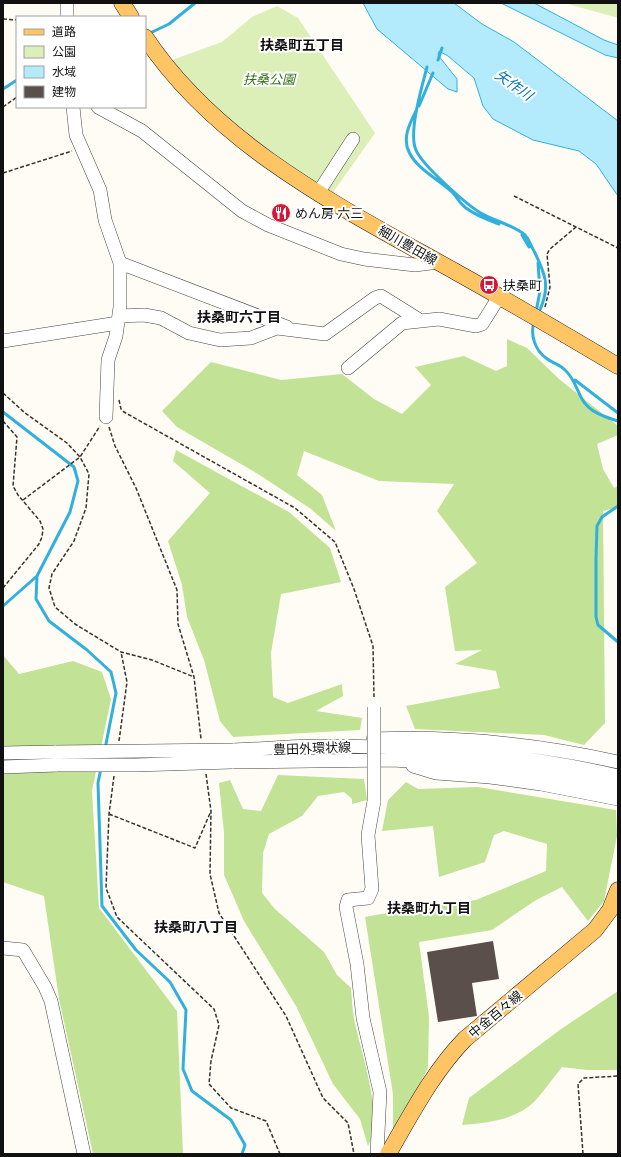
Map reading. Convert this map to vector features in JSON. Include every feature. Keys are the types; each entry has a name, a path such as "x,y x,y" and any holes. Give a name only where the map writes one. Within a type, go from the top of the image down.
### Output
{"main road":[{"path":"122,3 130,16"},
{"name":"細川豊田線","path":"148,42 187,88 221,121 260,154 318,193 539,319 618,366"},
{"name":"中金百々線","path":"388,1154 432,1078 447,1058 465,1038 595,930 610,910 618,890"}],"street":[{"path":"67,3 67,16"},
{"path":"73,108 76,135 100,190 105,220 120,263 119,320 108,360 106,417"},
{"path":"100,108 142,131 242,211 268,225 341,254 364,259 415,265 438,262"},
{"path":"318,193 353,139"},
{"path":"120,263 297,331"},
{"path":"3,341 144,315 162,318 189,333 220,340 251,338 278,328 325,334 375,298 381,296 421,321"},
{"path":"348,368 402,323 439,319 468,325 482,324 499,297"},
{"path":"374,707 374,801 368,835 372,889 368,898 348,900 346,907 357,964 363,1018 380,1092 377,1154"},
{"path":"319,746 362,740 406,738 456,740 527,746 618,762"},
{"name":"豊田外環状線","path":"232,756 319,746 392,754 436,763 521,768 618,787"},
{"name":"豊田外環状線","path":"3,753 57,759 472,753 537,759 618,776"},
{"path":"392,754 436,774 490,777 541,784 618,799"},
{"name":"豊田外環状線","path":"3,767 57,759"},
{"path":"3,948 23,950 45,987 51,1001 84,1154"}],"path":[{"path":"3,19 16,20"},
{"path":"3,107 16,98"},
{"path":"3,173 81,148"},
{"path":"514,196 618,248"},
{"path":"539,319 550,287 547,254 550,249 576,227"},
{"path":"3,392 25,413 67,443 80,457 89,474 86,508 74,540 52,574 49,588 55,607 75,624 121,652 152,660 194,677"},
{"path":"117,394 121,408 124,412 295,508 335,542 354,589 373,646 374,707"},
{"path":"23,500 80,457 106,417"},
{"path":"106,417 115,446 136,488 176,590 178,624 194,677 202,742"},
{"path":"3,421 17,437 13,486 40,521 43,528 42,537 39,544 3,588"},
{"path":"119,744 127,682 121,652"},
{"path":"206,772 211,811 210,874 219,913 286,1016 323,1098 348,1123 354,1154"},
{"path":"115,773 109,814 106,888 117,917 214,1009 219,1025 211,1061 209,1084 231,1108 266,1121 280,1154"},
{"path":"109,814 195,848 211,811"},
{"path":"583,1154 578,1084 584,1078 618,1076"}],"green space":[{"path":"567,3 618,3 618,18 568,4"},
{"name":"扶桑公園","path":"277,6 298,18 375,133 329,198 263,150 213,106 172,60 222,42 252,17"},
{"path":"507,339 527,348 559,379 618,426 618,435 597,444 603,469 614,488 618,486 618,507 603,511 605,723 584,745 544,735 415,729 406,706 500,688 496,671 455,664 482,650 455,651 445,587 477,563 437,511 454,484 379,481 304,451 297,475 322,495 336,531 311,509 258,474 177,427 162,411 211,362 281,380 342,374 374,399 402,414 431,385 415,367 464,356 496,371 507,366"},
{"path":"176,450 289,512 330,548 341,582 281,594 271,653 273,697 288,703 342,684 343,696 316,711 362,718 360,730 233,737 220,721 204,660 187,617 182,585 168,541 210,493 173,461"},
{"path":"3,655 19,674 73,661 102,672 111,699 92,791 99,908 177,1011 183,1154 93,1154 59,999 44,896 3,882"},
{"path":"278,775 364,779 367,800 352,804 352,799 344,792 318,796 302,816 269,834 263,853 262,893 275,909 324,952 337,975 351,988 354,1018 373,1101 373,1134 368,1146 360,1119 333,1084 296,1006 244,921 224,875 224,833 219,783 230,780 243,809 261,811"},
{"path":"406,782 418,789 478,787 616,810 617,836 604,901 588,921 562,887 536,900 492,930 419,942 429,1017 428,1068 393,1139 393,1094 365,917 420,907 476,900 546,871 547,844 504,831 494,835 485,862 439,877 433,826 382,831 388,800"},
{"path":"618,991 618,1070 587,1070 562,1067 535,1101 519,1112 491,1122 462,1125 469,1098 561,1029"}],"water":[{"name":"矢作川","path":"363,3 454,3 482,24 514,42 618,121 618,196 596,164 579,151 533,140 493,119 483,106 474,78 448,56 439,51 438,55 457,79 457,92 448,89 377,29"},
{"path":"501,3 534,3 604,40 618,45 618,58 605,55"}],"building":[{"path":"493,941 499,979 472,983 477,1016 438,1022 427,952"}],"waterway":[{"path":"148,34 169,24 195,3"},
{"path":"438,60 442,48"},
{"path":"427,67 419,97 415,121 414,142 416,150 426,165 435,174 454,192 479,212 514,228 525,235 542,267 544,275 546,289 545,297 538,314"},
{"path":"419,106 433,73"},
{"path":"3,89 16,81"},
{"path":"416,111 409,126 406,141 409,152 417,164 452,192 466,208 477,215 499,224"},
{"path":"522,235 529,247"},
{"path":"536,312 540,291 538,263"},
{"path":"534,322 534,342 542,355 563,368 568,373 585,404 593,411 618,421"},
{"path":"575,380 618,413"},
{"path":"3,412 74,467 78,481 70,512 37,576 36,599 49,621 87,650 111,672 116,693 105,749"},
{"path":"618,506 602,517 597,526 596,559 596,617 598,625 618,642"},
{"path":"3,606 37,576"},
{"path":"101,768 98,783 102,906 136,950 170,982 186,1010 183,1069 192,1091 231,1120 245,1145 242,1154"}],"place":[{"name":"めん房 六三","path":"281,213"},
{"name":"扶桑町","path":"489,285"}],"district":[{"name":"扶桑町五丁目","path":"302,45"},
{"name":"扶桑町六丁目","path":"239,317"},
{"name":"扶桑町九丁目","path":"429,908"},
{"name":"扶桑町八丁目","path":"196,927"}]}
